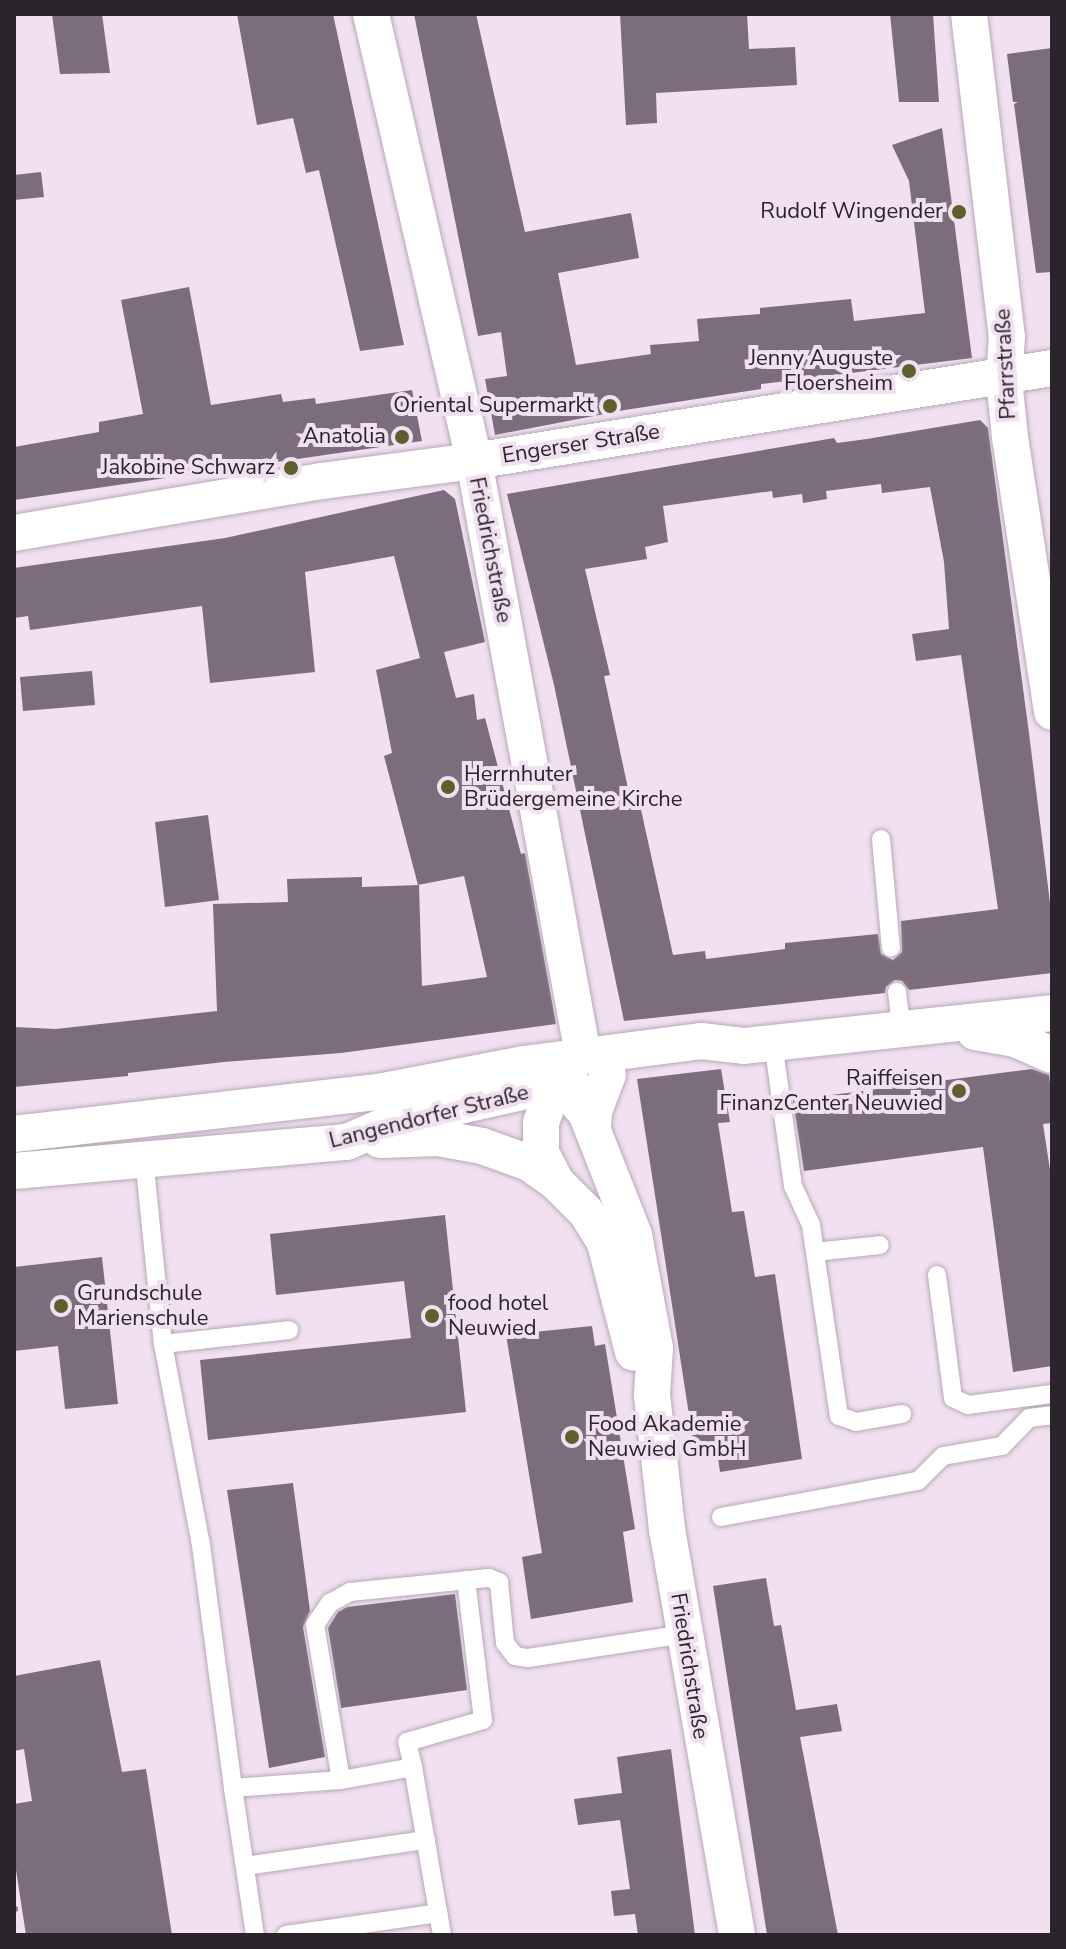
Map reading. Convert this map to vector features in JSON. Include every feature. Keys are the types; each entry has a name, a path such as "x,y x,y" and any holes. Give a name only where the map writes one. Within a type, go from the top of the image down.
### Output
{"street":[{"name":"Friedrichstraße","path":"371,14 474,461 596,1065 560,1083 545,1111 540,1140 545,1163 556,1182"},
{"name":"Pfarrstraße","path":"969,14 1007,337 1004,379 1052,712"},
{"name":"Engerser Straße","path":"14,533 322,481 474,461 1004,379 1052,368"},
{"name":"Langendorfer Straße","path":"14,1134 378,1092 524,1064 596,1065 701,1041 758,1044 1052,1013"},
{"name":"Langendorfer Straße","path":"916,1026 1015,1039 1052,1055"},
{"name":"Friedrichstraße","path":"524,1064 560,1083 577,1101 593,1128 634,1235 655,1348 652,1395 684,1634 737,1935"},
{"path":"593,1128 596,1065"},
{"name":"Langendorfer Straße","path":"14,1171 347,1142 397,1120 493,1101 560,1083"},
{"name":"Friedrichstraße","path":"347,1142 417,1138 465,1141 517,1157 556,1182 586,1212 605,1243 617,1278 634,1357 652,1395"}],"lane":[{"path":"881,839 891,948"},
{"path":"897,992 916,1026"},
{"path":"758,1044 793,1186 811,1225 839,1416 856,1422 902,1414"},
{"path":"144,1158 163,1344 201,1545 255,1935"},
{"path":"815,1252 880,1245"},
{"path":"937,1275 953,1398 968,1405 1052,1394"},
{"path":"163,1344 289,1330"},
{"path":"721,1517 918,1481 943,1456 1002,1446 1029,1418 1052,1415"},
{"path":"341,1780 315,1625 330,1603 350,1592 489,1578 499,1582 505,1643 515,1656 528,1658 684,1634"},
{"path":"442,1935 407,1742 483,1720 466,1580"},
{"path":"233,1788 341,1780 413,1767"},
{"path":"245,1866 426,1840"},
{"path":"286,1935 438,1913"}],"path":[{"path":"14,1909 22,1907"}],"building":[{"path":"52,14 102,14 110,73 60,74"},
{"path":"237,14 333,14 404,345 360,351 319,170 306,173 293,118 257,125"},
{"path":"414,14 476,14 525,232 631,213 639,258 558,273 576,365 651,354 650,345 699,341 697,319 760,314 760,308 851,299 854,321 925,313 909,181 892,145 942,128 972,358 761,384 761,389 625,410 495,435 485,379 507,376 501,332 478,336"},
{"path":"620,14 747,14 749,49 795,47 797,85 656,93 657,123 626,125"},
{"path":"890,14 933,14 939,102 899,102"},
{"path":"1052,48 1052,272 1036,273 1014,104 1018,102 1013,102 1007,54"},
{"path":"41,172 44,197 14,200 14,175"},
{"path":"189,287 211,405 281,394 283,402 315,398 316,404 412,390 422,441 14,500 14,447 99,432 99,422 143,414 121,300"},
{"path":"980,420 988,428 1052,919 1052,973 909,990 902,981 895,980 886,987 885,993 624,1021 554,685 507,494 834,438 837,443","holes":["881,484 882,493 930,487 944,562 949,629 912,634 916,661 961,655 998,909 901,921 902,952 893,960 881,954 878,934 785,943 785,949 706,959 705,951 673,955 638,796 630,798 604,676 610,675 585,569 647,559 645,547 668,542 663,506 772,491 773,498 802,494 803,503 827,499 826,491"]},
{"path":"444,490 455,499 485,642 444,652 456,698 474,694 477,720 485,718 521,854 525,853 556,1024 341,1053 224,1062 128,1073 128,1076 14,1087 14,1027 56,1029 217,1011 213,904 288,902 287,879 362,877 362,887 419,885 422,986 487,977 464,876 418,885 384,756 392,753 376,670 420,658 394,556 305,572 315,672 210,683 202,606 30,630 28,616 14,618 14,568 225,538"},
{"path":"92,671 95,705 23,711 20,677"},
{"path":"208,815 219,900 165,907 155,822"},
{"path":"721,1069 730,1122 718,1123 732,1212 744,1211 755,1277 775,1274 802,1459 720,1472 716,1444 694,1447 637,1079"},
{"path":"1032,1069 1049,1075 1052,1098 1052,1123 1043,1124 1052,1183 1052,1366 1013,1372 983,1147 804,1171 793,1100"},
{"name":"food hotel Neuwied","path":"445,1215 466,1412 208,1440 200,1360 411,1338 404,1281 276,1295 270,1234"},
{"name":"Grundschule Marienschule","path":"102,1257 118,1404 65,1409 58,1346 14,1351 14,1267"},
{"name":"Food Akademie Neuwied GmbH","path":"592,1326 595,1346 605,1344 635,1529 623,1532 633,1602 531,1619 522,1557 542,1553 506,1335"},
{"path":"293,1483 310,1611 303,1627 325,1757 269,1768 227,1490"},
{"path":"766,1578 774,1626 781,1625 796,1710 837,1704 842,1731 800,1737 838,1935 767,1935 713,1586"},
{"path":"455,1594 467,1690 341,1708 328,1628 338,1612 347,1607"},
{"path":"100,1660 122,1772 146,1769 172,1935 26,1935 14,1857 14,1804 32,1801 24,1749 14,1751 14,1676"},
{"path":"671,1749 695,1935 638,1935 635,1914 614,1916 611,1891 630,1889 620,1820 578,1825 574,1799 622,1793 617,1757"}],"place":[{"name":"Rudolf Wingender","path":"959,212"},
{"name":"Jenny Auguste Floersheim","path":"909,371"},
{"name":"Oriental Supermarkt","path":"610,406"},
{"name":"Anatolia","path":"402,437"},
{"name":"Jakobine Schwarz","path":"291,468"},
{"name":"Herrnhuter Brüdergemeine Kirche","path":"448,787"},
{"name":"Raiffeisen FinanzCenter Neuwied","path":"959,1091"},
{"name":"Grundschule Marienschule","path":"61,1306"},
{"name":"food hotel Neuwied","path":"432,1316"},
{"name":"Food Akademie Neuwied GmbH","path":"572,1437"}]}
